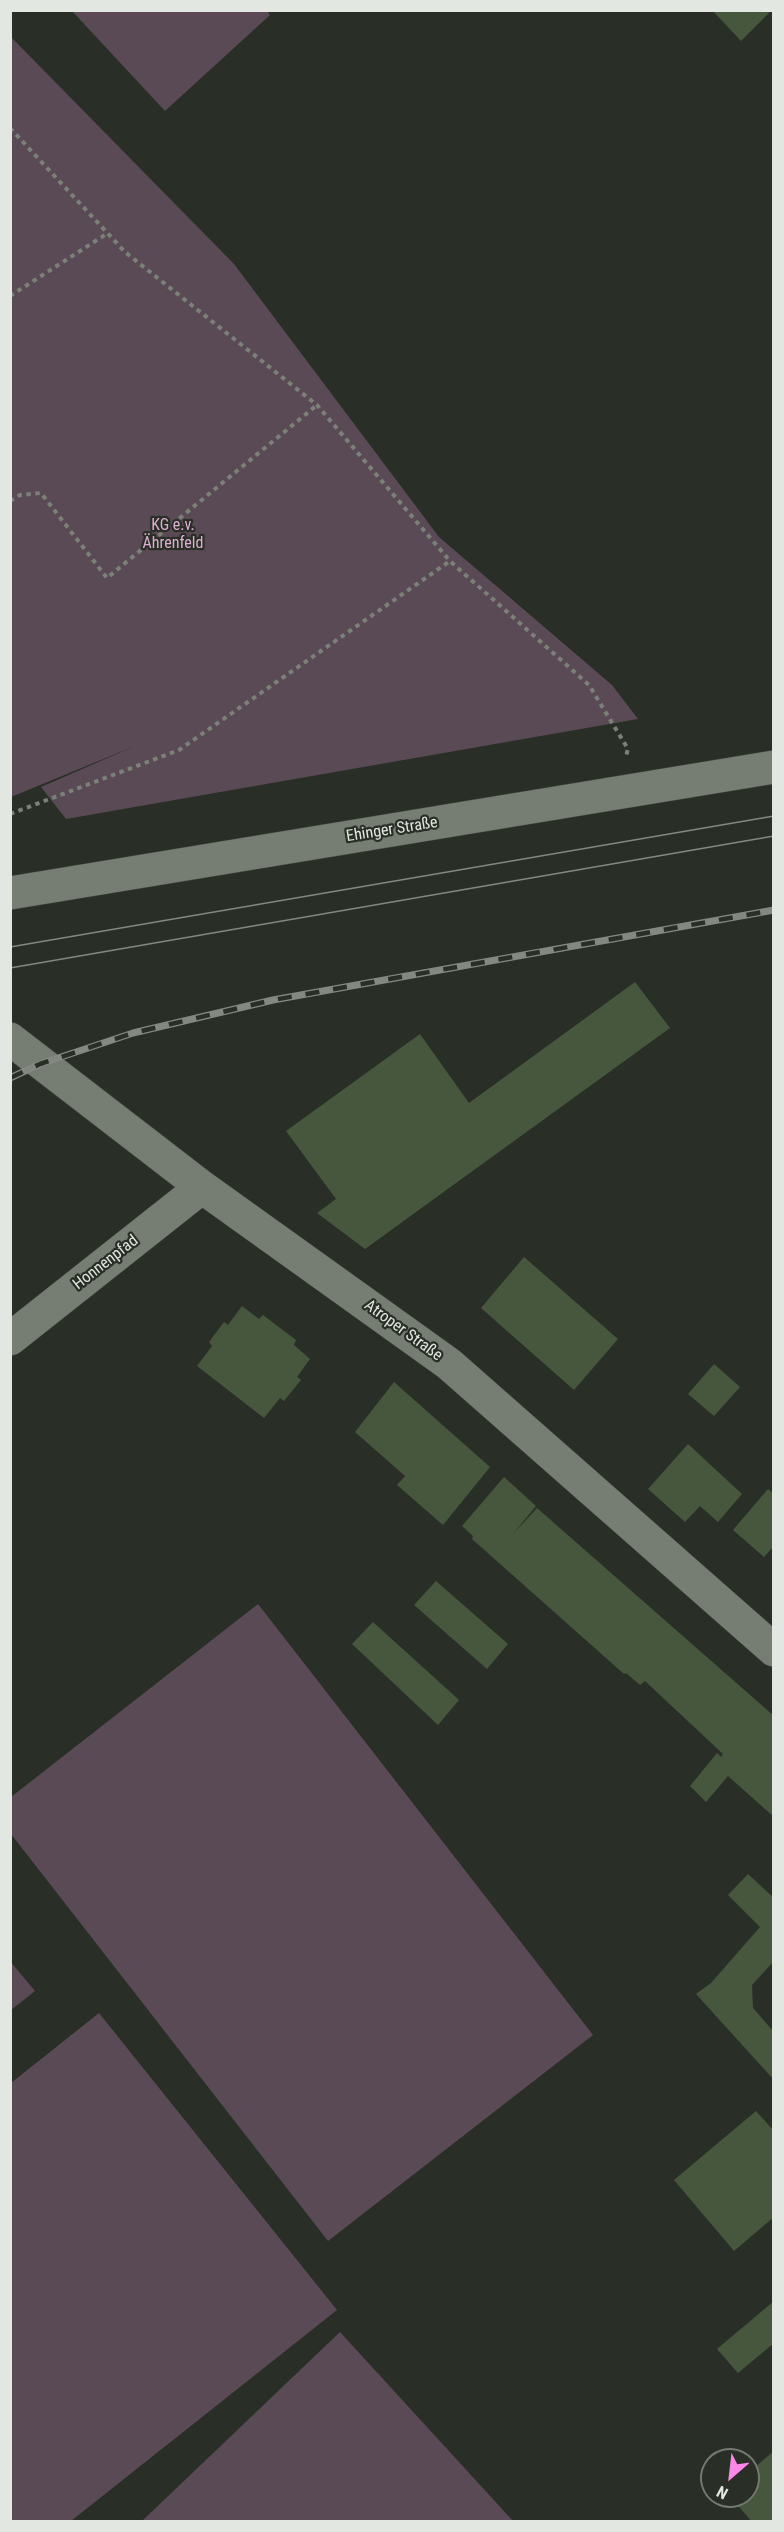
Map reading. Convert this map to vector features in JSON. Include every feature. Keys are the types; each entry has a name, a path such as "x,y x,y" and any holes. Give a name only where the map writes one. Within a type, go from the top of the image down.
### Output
{"street":[{"name":"Ehinger Straße","path":"10,893 774,767"},
{"name":"Atroper Straße","path":"10,1039 202,1187 448,1364 774,1650"},
{"name":"Honnenpfad","path":"10,1338 202,1187"}],"path":[{"path":"10,128 125,252 317,405 450,561 590,685 628,749 614,794"},
{"path":"10,296 108,234"},
{"path":"10,501 20,495 41,493 107,578 317,405"},
{"path":"10,814 179,750 450,561"}],"green space":[{"path":"266,10 270,15 165,111 72,11"},
{"name":"KG e.v. Ährenfeld","path":"10,36 234,264 439,537 612,685 638,719 66,819 41,787 135,746 11,797"},
{"path":"258,1604 593,2035 328,2241 11,1834 11,1797"},
{"path":"10,1961 35,1991 11,2010 10,2010"},
{"path":"99,2013 337,2310 71,2521 11,2521 11,2083"},
{"path":"340,2332 513,2521 142,2521"}],"building":[{"path":"712,10 772,10 741,41"},
{"path":"635,982 670,1028 365,1249 317,1213 336,1199 286,1131 420,1034 469,1103"},
{"path":"524,1257 618,1339 574,1390 481,1308"},
{"path":"242,1306 259,1319 263,1315 296,1340 294,1345 310,1359 297,1377 301,1380 284,1401 280,1398 264,1418 197,1366 212,1346 209,1342 224,1322 228,1325"},
{"path":"714,1364 740,1387 714,1416 688,1394"},
{"path":"394,1382 490,1467 443,1525 397,1485 405,1476 355,1432"},
{"path":"688,1444 742,1494 718,1522 700,1506 685,1522 648,1489"},
{"path":"504,1477 536,1506 513,1534 537,1508 774,1716 774,1817 728,1776 706,1802 690,1786 717,1753 721,1757 723,1754 645,1681 640,1685 626,1673 624,1674 472,1539 473,1536 462,1526"},
{"path":"768,1489 774,1494 774,1546 764,1557 733,1530"},
{"path":"436,1581 508,1644 487,1669 414,1605"},
{"path":"373,1622 459,1700 438,1725 352,1644"},
{"path":"748,1874 774,1898 774,1961 752,1985 753,2008 774,2032 774,2080 696,1994 711,1983 760,1927 728,1895"},
{"path":"756,2111 774,2131 774,2217 734,2251 674,2180"},
{"path":"774,2301 774,2343 738,2373 717,2349"},
{"path":"774,2451 774,2522 752,2522 740,2508 760,2508 760,2463"}],"tram line":[{"path":"10,947 774,816"},
{"path":"10,968 774,836"}],"railway":[{"path":"10,1078 40,1064 133,1033 273,1000 774,910"}]}
